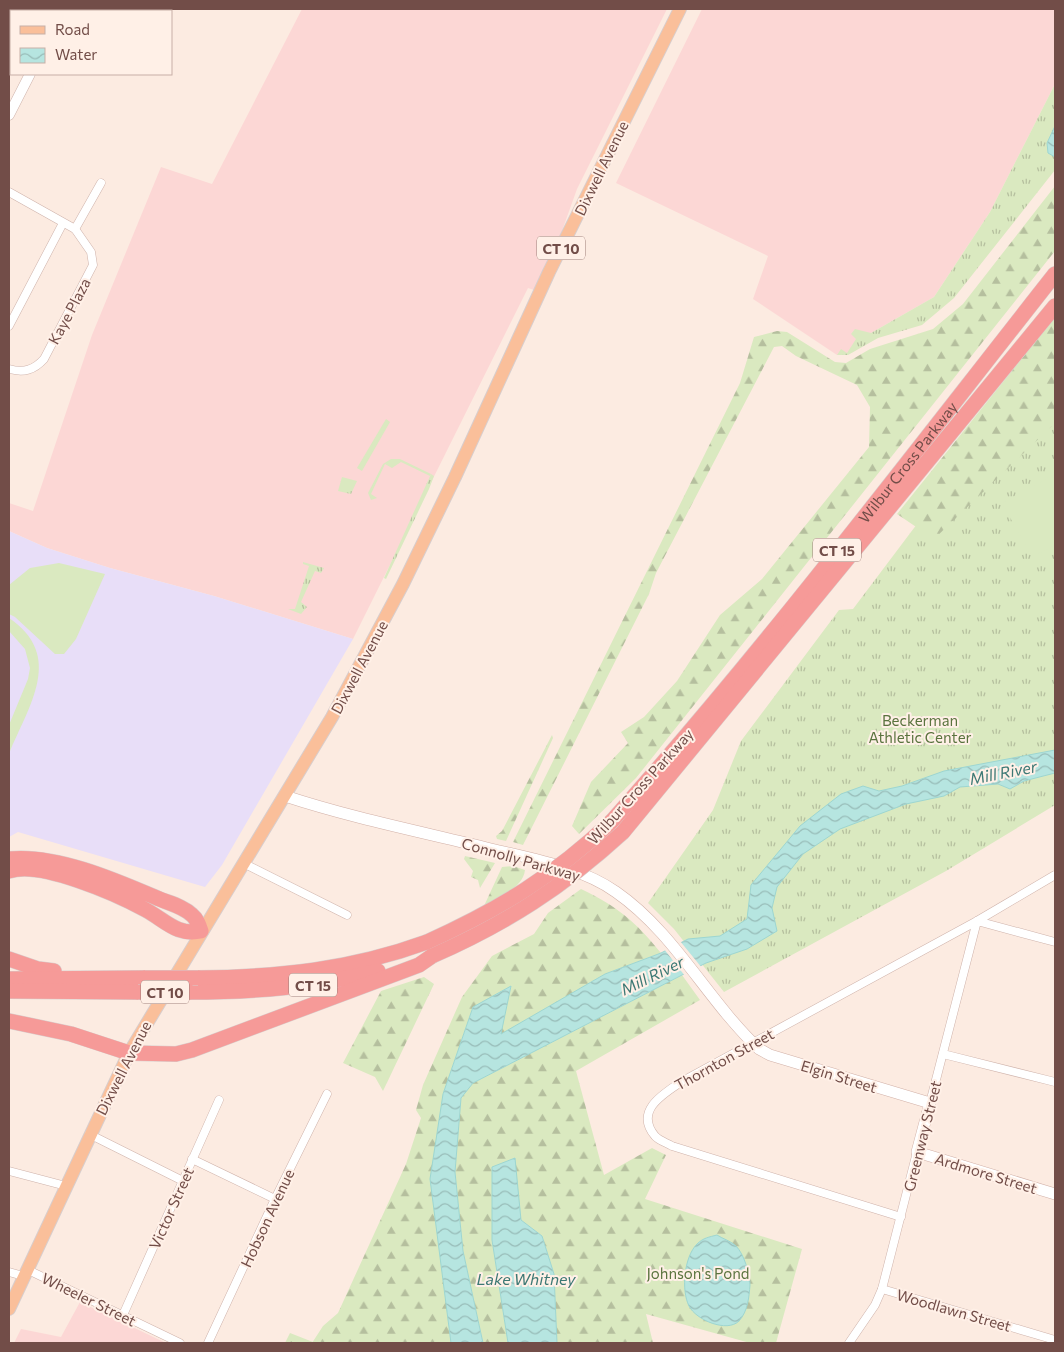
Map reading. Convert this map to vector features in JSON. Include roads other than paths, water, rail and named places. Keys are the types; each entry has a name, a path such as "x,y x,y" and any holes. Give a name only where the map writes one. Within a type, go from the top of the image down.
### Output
{"highway":[{"name":"Wilbur Cross Parkway","path":"9,979 198,978 308,973 390,955 430,949 522,894 563,865 612,821 652,777 819,573 1055,274"},
{"name":"Wilbur Cross Parkway","path":"9,991 190,992 283,990 331,983 430,949 480,935 531,906 566,882 623,832 1055,306"},
{"path":"9,859 24,857 50,862 138,890 191,914 198,921 201,931 182,932 146,910 78,881 41,870 17,868 9,871"},
{"path":"9,1021 71,1034 129,1053 176,1054 192,1050 419,965 430,949"},
{"path":"9,959 38,969 92,973 112,978"}],"main road":[{"name":"Dixwell Avenue","path":"9,1309 24,1272 129,1053 332,717 403,584 550,272 680,9"},
{"name":"Connolly Parkway","path":"285,796 334,811 537,860 582,875 615,891 653,923 752,1043"},
{"name":"Elgin Street","path":"752,1043 770,1055 930,1103"},
{"name":"Greenway Street","path":"917,1152 930,1103"},
{"name":"Ardmore Street","path":"917,1152 1055,1194"}],"street":[{"path":"9,115 29,75"},
{"path":"9,192 75,229 101,183"},
{"path":"9,326 63,223"},
{"name":"Kaye Plaza","path":"9,369 28,370 36,367 44,359 93,265 91,252 75,229"},
{"path":"243,864 348,915"},
{"name":"Thornton Street","path":"901,1216 672,1146 655,1137 648,1120 648,1112 658,1098 681,1082 977,921 1055,875"},
{"path":"977,921 1055,942"},
{"name":"Greenway Street","path":"930,1103 977,921"},
{"path":"944,1054 1055,1082"},
{"name":"Hobson Avenue","path":"208,1343 275,1199 327,1094"},
{"name":"Victor Street","path":"122,1315 219,1100"},
{"path":"89,1134 183,1181"},
{"name":"Greenway Street","path":"850,1343 875,1305 882,1289 917,1152"},
{"path":"192,1159 275,1199"},
{"path":"9,1172 66,1186"},
{"name":"Wheeler Street","path":"9,1272 24,1272 180,1343"},
{"name":"Woodlawn Street","path":"882,1289 1055,1340"}],"water":[{"path":"1055,126 1055,157 1048,153 1047,143"},
{"name":"Mill River","path":"1055,750 1055,773 1024,781 1010,789 998,784 960,787 944,796 906,804 840,829 803,854 777,887 772,908 777,931 747,949 706,963 473,1083 461,1098 455,1172 463,1251 483,1343 451,1343 430,1179 443,1094 473,1007 511,986 501,1034 605,974 661,953 688,939 720,936 747,919 751,885 800,826 841,794 863,786 879,791 902,786 944,771"},
{"name":"Lake Whitney","path":"515,1158 521,1220 542,1236 554,1274 557,1343 508,1343 492,1240 492,1167"},
{"name":"Johnson's Pond","path":"717,1235 736,1246 742,1254 750,1280 744,1313 739,1321 727,1326 712,1323 698,1316 689,1306 685,1291 685,1274 689,1257 693,1250 702,1240"}],"park label":[{"name":"Beckerman Athletic Center","path":"920,728"}]}
